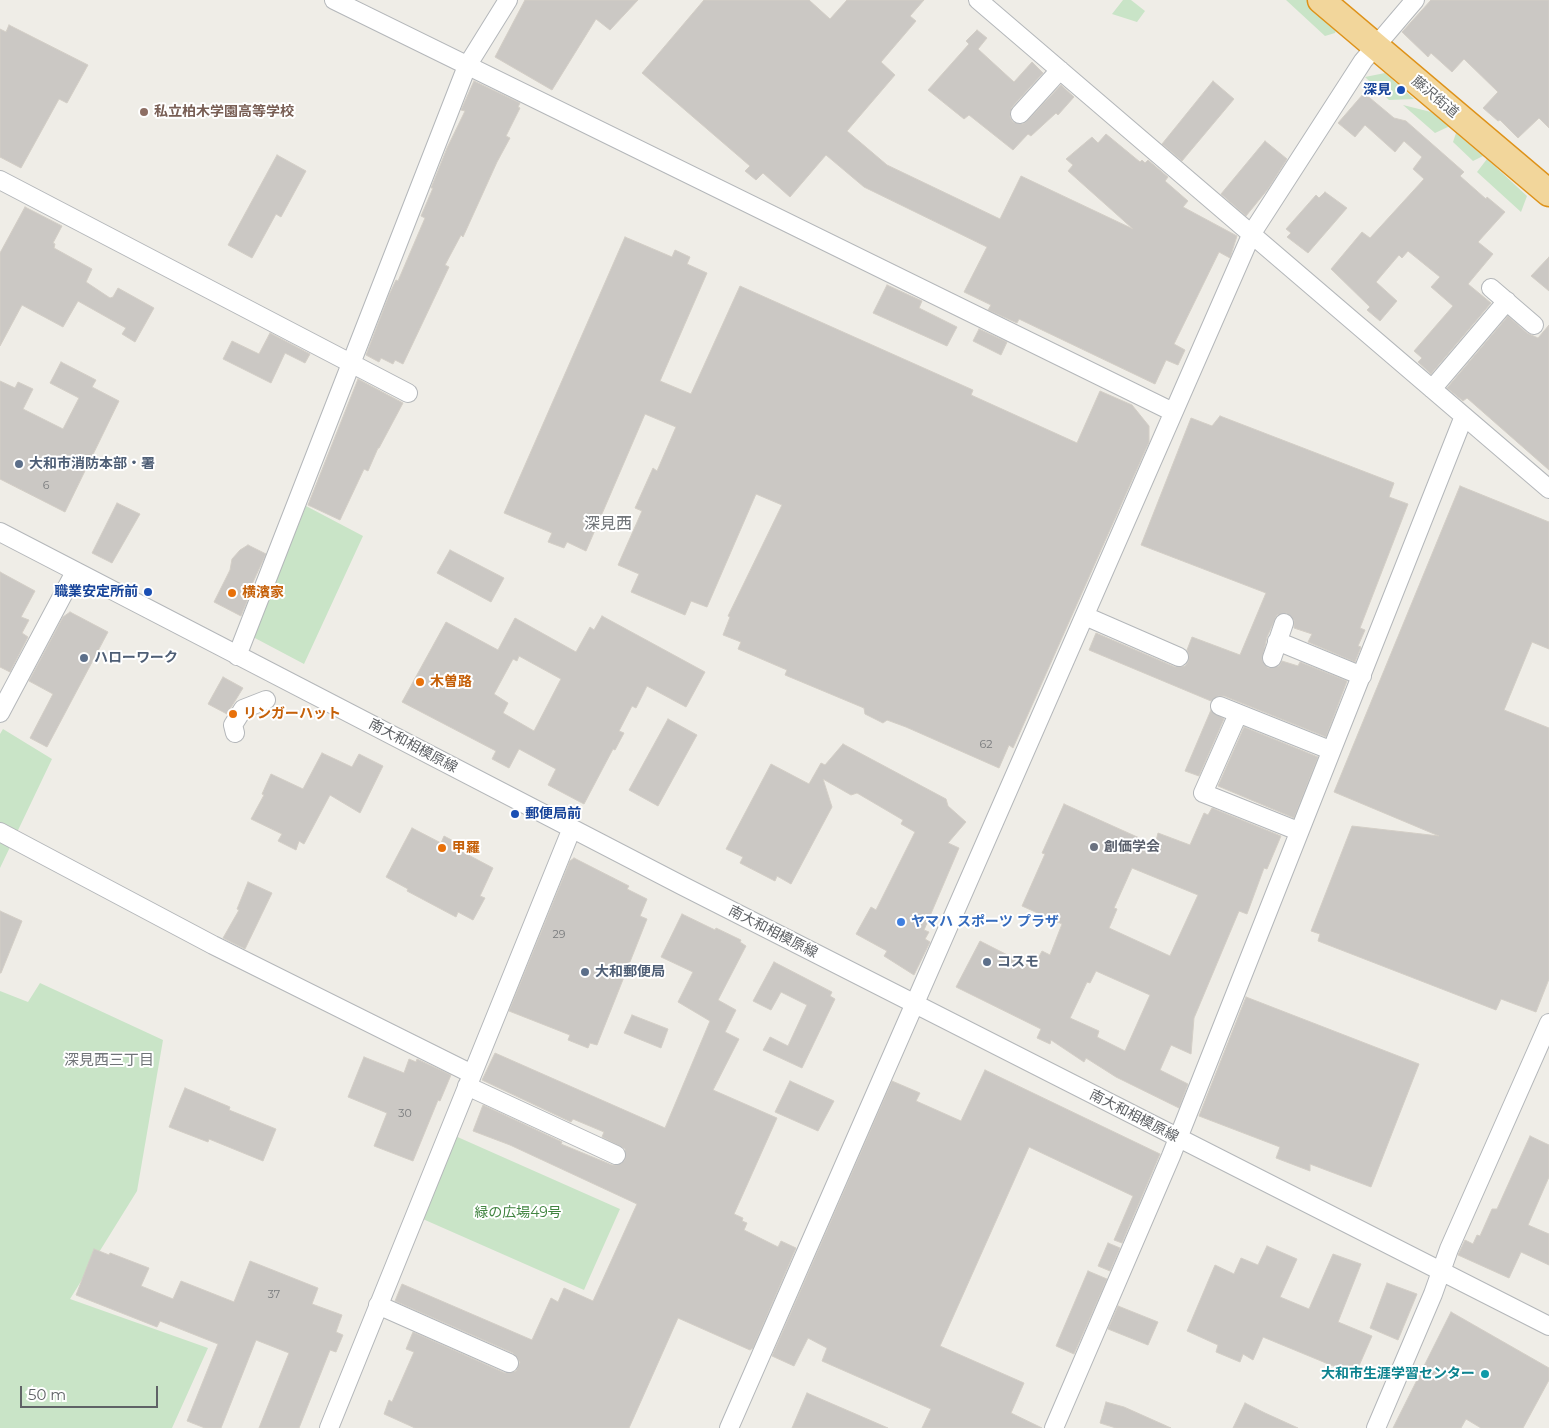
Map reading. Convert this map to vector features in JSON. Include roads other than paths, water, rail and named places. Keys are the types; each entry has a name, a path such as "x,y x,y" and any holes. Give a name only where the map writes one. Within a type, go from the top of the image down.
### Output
{"highway":[{"name":"藤沢街道","path":"1321,0 1549,194"}],"street":[{"path":"334,0 1173,412"},
{"path":"237,656 467,66 508,0"},
{"path":"978,0 1549,489"},
{"path":"729,1428 1252,233 1363,61 1415,0"},
{"path":"1020,114 1060,70"},
{"path":"0,180 408,394"},
{"path":"1491,288 1534,325"},
{"path":"1432,389 1506,301"},
{"path":"1054,1428 1177,1138 1464,416"},
{"name":"南大和相模原線","path":"0,532 74,572 914,1004 1549,1326"},
{"path":"0,713 74,572"},
{"path":"1085,616 1179,657"},
{"path":"1272,658 1284,623"},
{"path":"1278,641 1362,676"},
{"path":"235,733 233,726 243,709 266,700"},
{"path":"1220,706 1330,750"},
{"path":"1238,714 1203,793 1298,831"},
{"path":"328,1428 572,828"},
{"path":"0,832 470,1080 616,1154"},
{"path":"1376,1428 1449,1249 1549,1023"},
{"path":"378,1305 509,1363"}],"place":[{"name":"深見","path":"1401,90"},
{"name":"私立柏木学園高等学校","path":"144,112"},
{"name":"大和市消防本部・署","path":"19,464"},
{"name":"職業安定所前","path":"148,592"},
{"name":"横濱家","path":"232,593"},
{"name":"ハローワーク","path":"84,658"},
{"name":"木曽路","path":"420,682"},
{"name":"リンガーハット","path":"233,714"},
{"name":"郵便局前","path":"515,814"},
{"name":"創価学会","path":"1094,847"},
{"name":"甲羅","path":"442,848"},
{"name":"ヤマハ スポーツ プラザ","path":"901,922"},
{"name":"コスモ","path":"987,962"},
{"name":"大和郵便局","path":"585,972"},
{"name":"大和市生涯学習センター","path":"1485,1374"}],"district":[{"name":"深見西","path":"608,524"},
{"name":"深見西三丁目","path":"109,1061"}],"park label":[{"name":"緑の広場49号","path":"518,1213"}]}
